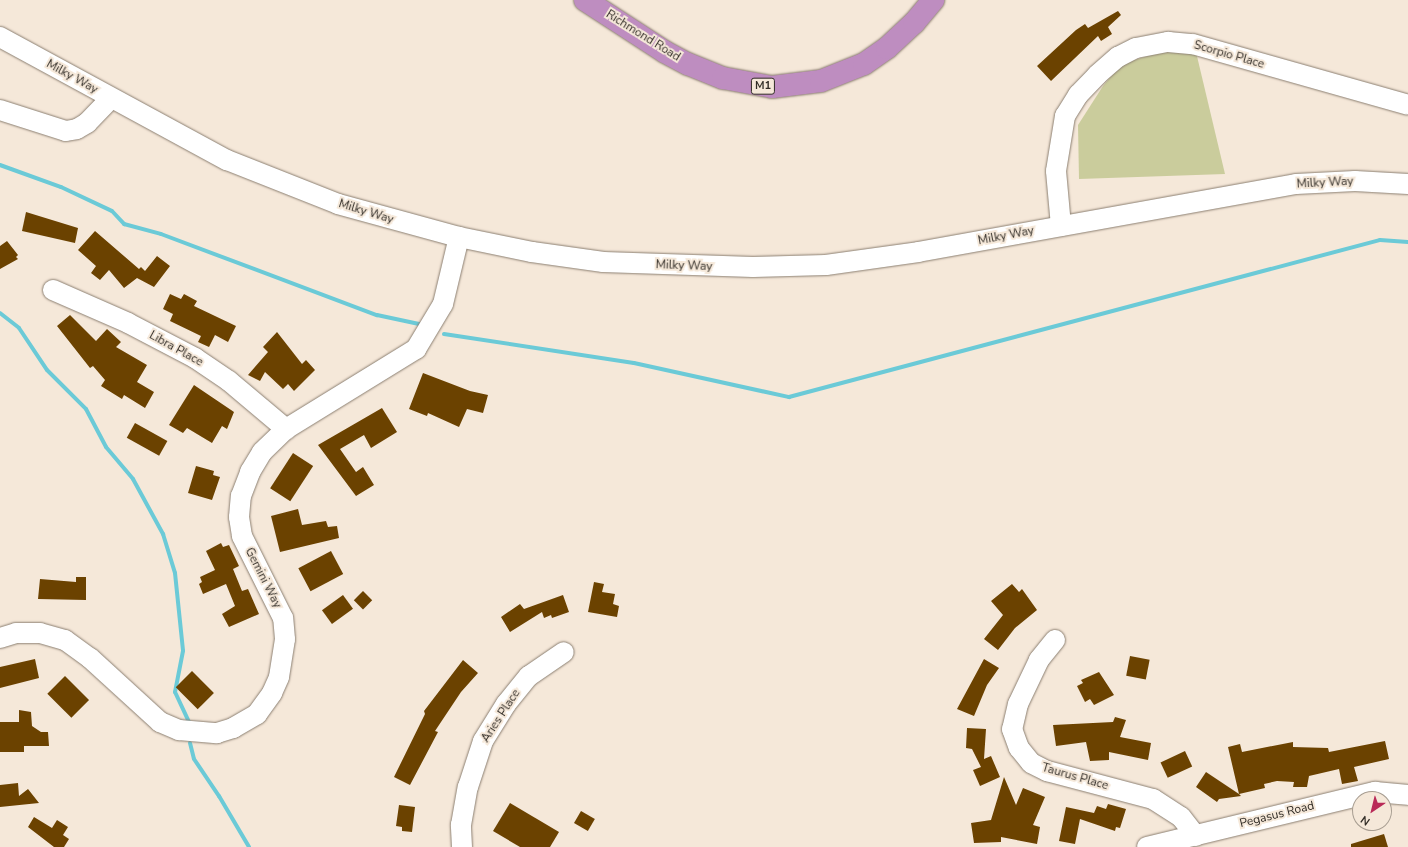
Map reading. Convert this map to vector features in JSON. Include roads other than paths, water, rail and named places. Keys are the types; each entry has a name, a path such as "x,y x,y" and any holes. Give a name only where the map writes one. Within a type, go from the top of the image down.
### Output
{"highway":[{"name":"Richmond Road","path":"585,0 665,52 688,64 723,78 772,87 821,81 864,64 903,33 933,0"}],"street":[{"name":"Milky Way","path":"0,37 110,99 227,160 293,187 374,215 460,237 532,252 603,262 753,267 855,262 1296,184 1355,181 1408,184"},
{"name":"Scorpio Place","path":"1061,226 1056,171 1066,116 1078,95 1097,75 1118,57 1136,48 1168,42 1193,44 1408,105"},
{"path":"0,110 66,130 77,129 87,124 110,99"},
{"name":"Gemini Way","path":"0,638 16,633 40,633 65,640 90,658 160,722 179,730 217,733 233,728 257,714 272,693 279,677 285,640 283,618 244,542 239,517 241,496 250,472 262,452 286,429 416,349 443,304 460,237"},
{"name":"Libra Place","path":"53,290 128,323 195,358 229,381 286,429"},
{"name":"Taurus Place","path":"1055,640 1039,660 1018,704 1012,729 1019,748 1031,763 1047,771 1152,799 1181,817 1196,836"},
{"name":"Aries Place","path":"462,847 460,825 468,787 483,741 506,704 529,676 564,652"},
{"name":"Pegasus Road","path":"1147,847 1375,792 1408,795"}],"waterway":[{"path":"0,165 61,187 112,211 124,224 161,234 377,315 419,324"},
{"path":"444,334 634,363 789,397 1380,240 1408,242"},
{"path":"0,313 19,328 47,370 86,409 106,447 133,479 163,534 175,573 183,651 175,692 189,722"},
{"path":"190,743 194,759 219,796 249,847"}]}
